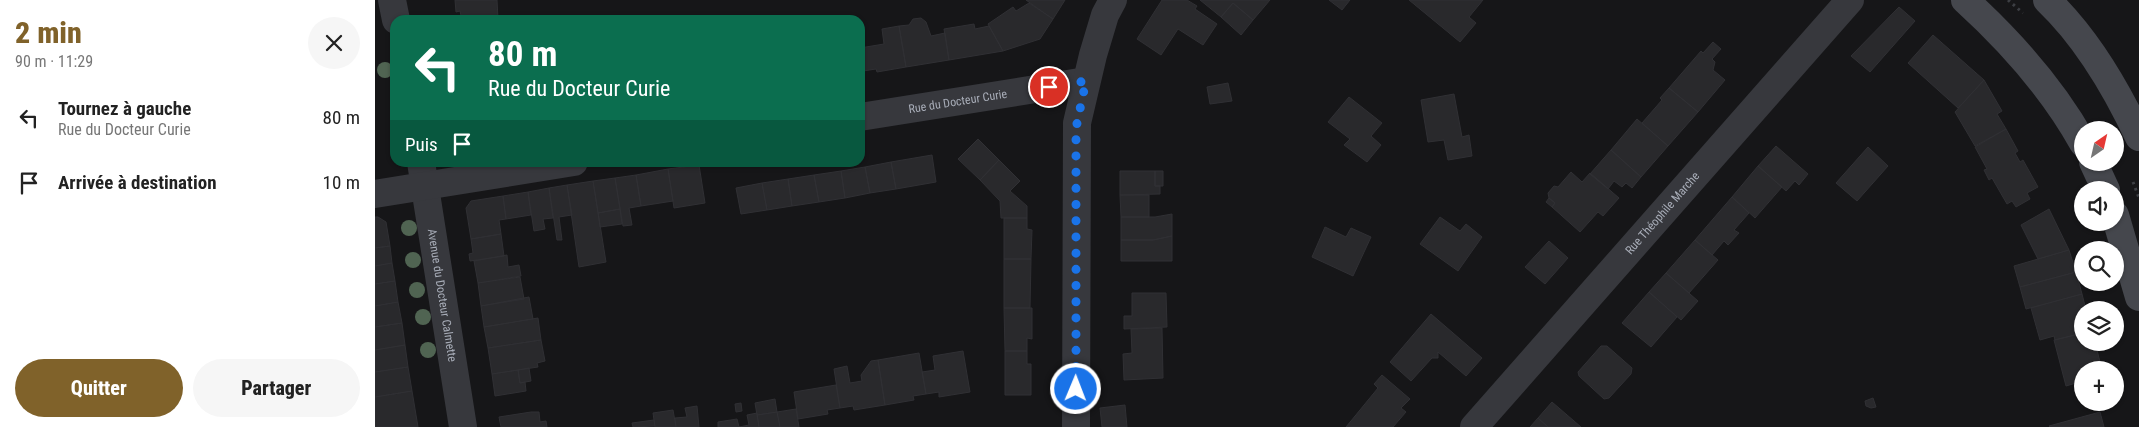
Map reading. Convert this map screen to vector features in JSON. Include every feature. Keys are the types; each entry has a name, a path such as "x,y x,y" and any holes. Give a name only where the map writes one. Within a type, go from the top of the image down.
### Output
{"main road":[{"path":"2047,0 2080,37 2101,68 2127,112 2139,137"},
{"path":"1971,2 2033,70 2060,105 2074,128"},
{"path":"2120,231 2139,297"}],"street":[{"path":"392,0 394,15"},
{"path":"1074,427 1077,123 1086,81 1103,21 1113,0"},
{"name":"Rue Théophile Marche","path":"1474,427 1851,0"},
{"name":"Rue du Docteur Curie","path":"865,116 1086,81"},
{"path":"375,194 423,174 511,167"},
{"name":"Avenue du Docteur Calmette","path":"423,174 463,427"}],"building":[{"path":"455,0 497,0 498,15 461,15 460,11 456,12"},
{"path":"1026,0 1065,0 1053,19"},
{"path":"1162,0 1187,0 1197,6 1195,9 1217,24 1203,45 1178,29 1161,55 1137,39"},
{"path":"1200,0 1270,0 1253,20 1233,3 1221,17"},
{"path":"1329,0 1350,0 1342,10"},
{"path":"1409,0 1483,0 1469,17 1476,23 1460,42"},
{"path":"1029,3 1053,19 1040,39 1003,51 988,24 1013,7 1016,11"},
{"path":"1233,3 1253,20 1241,35 1221,17"},
{"path":"1899,7 1915,21 1870,72 1851,56"},
{"path":"921,18 926,22 931,36 945,33 949,60 906,67 899,26 909,25 913,19"},
{"path":"974,24 975,29 989,26 1003,51 949,60 944,29"},
{"path":"899,26 906,67 877,72 876,69 865,71 865,47 884,44 882,29"},
{"path":"1933,35 1984,80 1958,108 1908,63"},
{"path":"1713,42 1721,49 1712,59 1715,62 1713,70 1725,80 1698,112 1669,88 1701,51 1703,53"},
{"path":"1984,80 2002,111 1997,114 2006,129 1975,146 1955,112"},
{"path":"1228,83 1232,101 1210,104 1207,87"},
{"path":"1669,88 1698,112 1668,146 1642,123 1662,100 1660,98"},
{"path":"1454,94 1462,137 1469,135 1472,156 1448,160 1444,140 1428,142 1421,100"},
{"path":"1349,97 1382,123 1371,136 1381,145 1367,162 1344,145 1350,139 1328,122"},
{"path":"1637,119 1668,146 1641,177 1611,150"},
{"path":"2006,129 2018,151 2015,153 2020,162 2023,160 2038,187 2027,193 2030,199 2016,207 2012,201 2007,204 1992,178 1989,180 1984,170 1987,169 1975,147"},
{"path":"978,139 999,160 980,180 958,159"},
{"path":"1776,146 1808,174 1799,185 1795,181 1786,191 1758,166"},
{"path":"1868,147 1888,166 1857,201 1836,183"},
{"path":"1611,150 1641,177 1632,188 1626,183 1622,187 1614,181 1608,189 1590,174"},
{"path":"932,155 936,182 896,189 891,162"},
{"path":"999,160 1020,181 1010,191 1027,206 1027,218 1001,218 1000,201 980,180"},
{"path":"891,162 896,189 870,193 865,167"},
{"path":"1758,166 1782,187 1755,218 1732,197"},
{"path":"699,167 705,203 674,208 668,169"},
{"path":"865,167 870,193 845,198 841,171"},
{"path":"668,169 673,201 641,206 636,175"},
{"path":"841,171 845,198 819,202 814,175"},
{"path":"1120,171 1155,171 1155,186 1160,186 1160,194 1120,195"},
{"path":"1155,171 1163,171 1163,186 1155,186"},
{"path":"1571,172 1582,182 1590,173 1619,198 1603,216 1598,212 1580,232 1552,207 1555,203 1549,198 1548,193 1554,186 1558,187"},
{"path":"636,175 641,206 629,208 632,225 623,226 615,178"},
{"path":"814,175 819,202 792,206 788,179"},
{"path":"615,178 620,209 598,213 593,181"},
{"path":"788,179 792,206 767,210 762,183"},
{"path":"593,181 606,262 579,267 567,185"},
{"path":"762,183 767,210 741,214 736,188"},
{"path":"567,185 572,215 559,217 562,240 557,240 549,188"},
{"path":"549,188 553,218 543,219 545,229 534,231 528,192"},
{"path":"528,192 531,215 506,219 503,196"},
{"path":"1120,195 1149,195 1149,217 1121,217"},
{"path":"503,196 506,219 499,220 501,234 471,239 466,208 471,201"},
{"path":"1732,197 1749,213 1734,230 1739,233 1728,245 1724,241 1712,255 1695,240"},
{"path":"1549,198 1555,203 1552,207 1546,202"},
{"path":"620,209 622,224 600,227 598,213"},
{"path":"2049,209 2069,250 2038,259 2021,225"},
{"path":"1172,214 1172,236 1153,240 1121,240 1121,217 1155,217"},
{"path":"375,217 386,222 390,246 375,248"},
{"path":"1440,217 1460,231 1466,224 1482,237 1458,271 1420,244"},
{"path":"1004,218 1027,218 1027,229 1032,230 1031,259 1004,259"},
{"path":"1325,227 1346,237 1351,228 1371,237 1353,276 1312,257"},
{"path":"501,234 504,256 470,261 469,254 473,253 471,239"},
{"path":"1172,236 1172,261 1121,261 1121,240 1153,240"},
{"path":"1695,240 1718,260 1689,293 1666,273"},
{"path":"1549,241 1568,258 1545,284 1525,267"},
{"path":"390,246 392,263 375,266 375,248"},
{"path":"2069,250 2074,273 2020,287 2014,266"},
{"path":"507,255 508,267 519,265 521,276 478,283 474,261"},
{"path":"1004,259 1031,259 1030,308 1004,308"},
{"path":"392,263 395,281 375,284 375,266"},
{"path":"1666,273 1698,301 1681,320 1649,292"},
{"path":"2074,273 2074,291 2081,291 2082,294 2026,309 2020,287"},
{"path":"520,277 524,299 481,306 478,283"},
{"path":"395,281 398,302 375,306 375,284"},
{"path":"1649,292 1677,317 1651,347 1622,323"},
{"path":"1132,293 1166,293 1167,327 1124,329 1124,316 1132,316"},
{"path":"2082,294 2084,301 2074,301 2074,335 2055,340 2054,336 2040,340 2031,308"},
{"path":"529,297 533,319 484,327 481,306"},
{"path":"398,302 402,323 375,327 375,306"},
{"path":"1004,308 1032,308 1032,339 1027,338 1027,351 1005,351"},
{"path":"1431,314 1482,358 1466,376 1438,352 1438,358 1432,358 1411,381 1390,362"},
{"path":"538,318 541,340 488,348 484,327"},
{"path":"402,323 405,345 375,350 375,327"},
{"path":"1162,328 1163,378 1124,380 1123,354 1132,353 1131,329"},
{"path":"2074,335 2074,351 2097,351 2100,361 2074,361 2074,384 2066,386 2054,340"},
{"path":"541,340 545,361 537,363 538,367 492,374 488,348"},
{"path":"405,345 408,367 375,372 375,350"},
{"path":"1601,346 1607,346 1632,368 1631,374 1609,398 1604,399 1579,376 1578,372"},
{"path":"963,351 970,392 939,397 939,392 926,394 922,372 935,370 933,356"},
{"path":"1005,351 1027,351 1027,364 1031,364 1031,395 1005,395"},
{"path":"919,353 926,394 913,396 914,400 885,405 878,360"},
{"path":"878,360 885,405 854,410 853,406 840,408 834,369 847,366 850,383 862,381 861,375 871,361"},
{"path":"408,367 412,391 375,397 375,372"},
{"path":"529,368 531,381 520,383 518,370"},
{"path":"518,370 520,383 525,382 526,391 495,396 492,374"},
{"path":"1382,375 1410,399 1401,408 1406,412 1393,427 1346,427 1378,388 1374,384"},
{"path":"836,385 840,408 827,410 828,414 798,419 794,392"},
{"path":"412,391 418,427 375,427 375,397"},
{"path":"1873,398 1876,407 1866,406 1865,401"},
{"path":"775,399 777,412 757,415 755,403"},
{"path":"1552,402 1581,427 1548,427 1538,418"},
{"path":"741,403 742,411 736,412 735,404"},
{"path":"1125,405 1127,427 1102,427 1100,408"},
{"path":"697,406 699,427 676,427 675,418 687,417 685,408"},
{"path":"796,409 799,427 780,427 777,412"},
{"path":"673,410 676,427 655,427 653,413"},
{"path":"539,412 540,422 546,421 547,427 501,427 499,417"},
{"path":"777,412 780,427 759,427 757,415"},
{"path":"2100,412 2104,427 2049,426"},
{"path":"757,413 759,427 739,427 749,425 747,415"},
{"path":"1538,418 1548,427 1530,427"},
{"path":"737,419 739,427 718,427 718,422"},
{"path":"654,420 655,426 633,427 632,423"}],"route":[{"path":"1049,87 1086,81 1080,104 1076,139 1076,389"}]}
